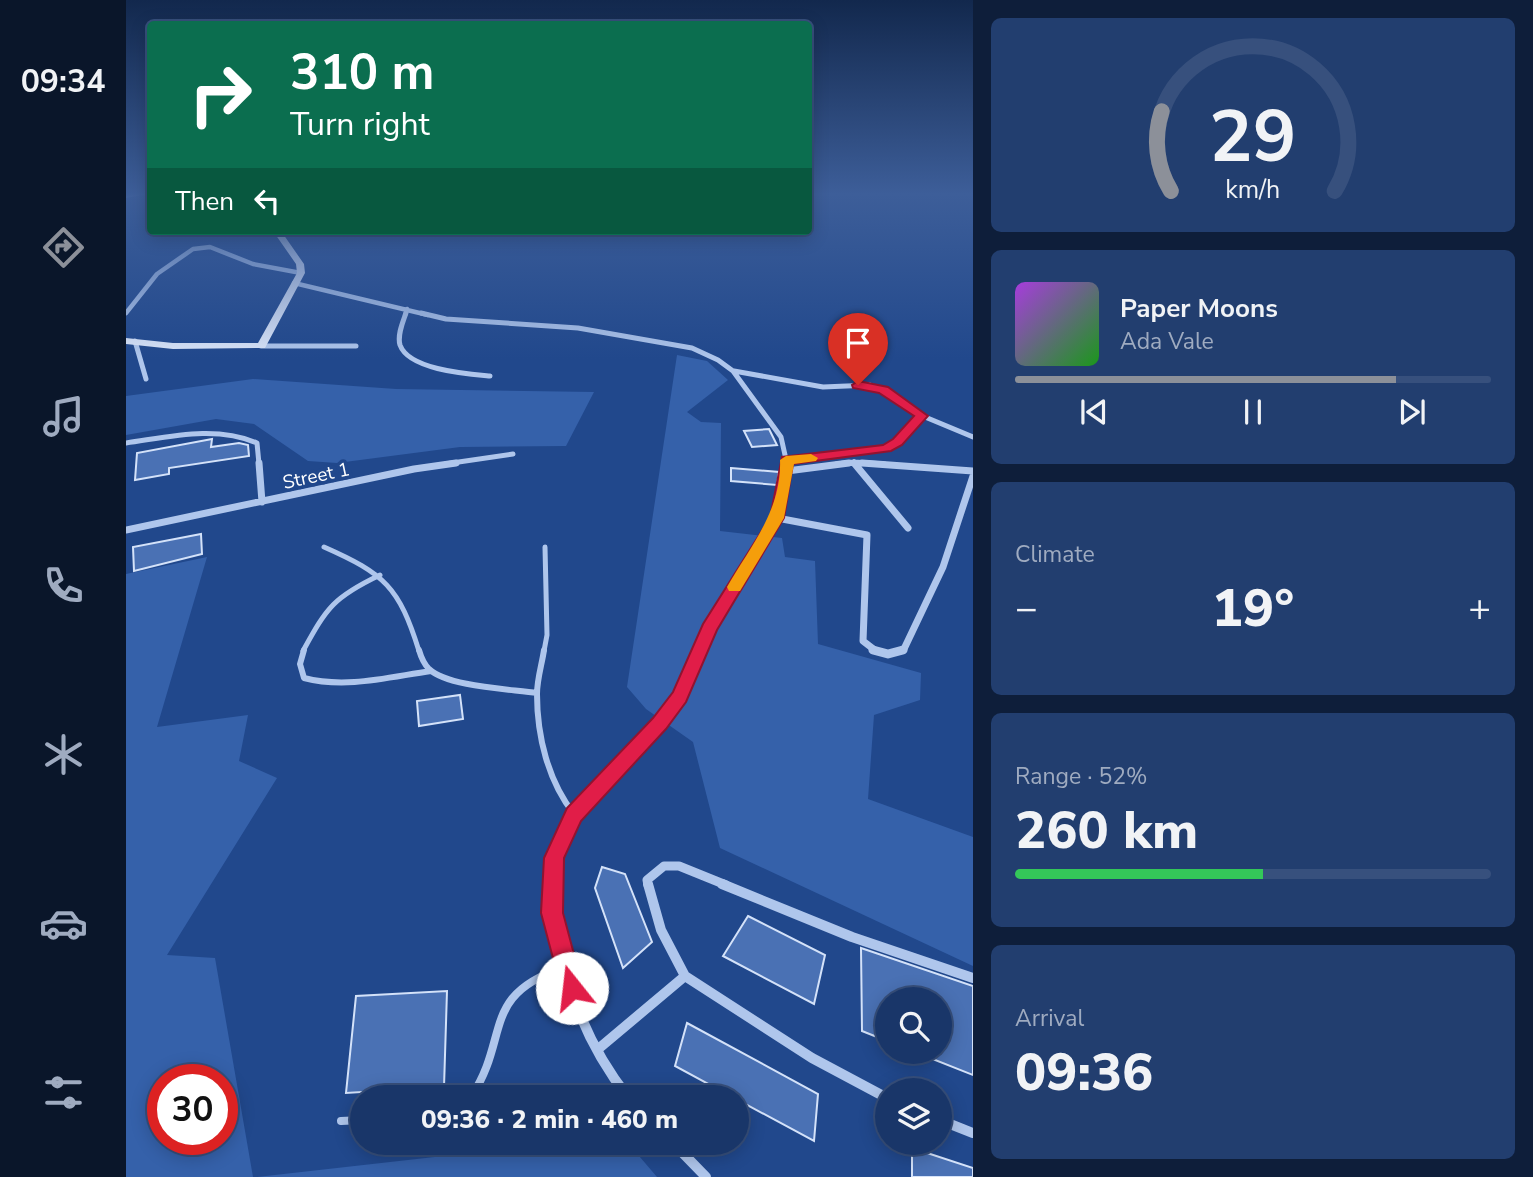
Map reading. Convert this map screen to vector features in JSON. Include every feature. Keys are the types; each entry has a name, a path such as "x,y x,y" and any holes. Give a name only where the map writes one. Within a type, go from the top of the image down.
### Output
{"street":[{"path":"126,313 157,274 194,249"},
{"path":"215,249 253,264 301,273"},
{"path":"261,346 301,273 300,264 289,249"},
{"path":"295,284 446,319 540,325 622,335 692,348 718,360 733,371 781,437 787,471 777,518 709,628 680,696 659,724 574,814 554,858 552,913 565,967 585,1030 620,1085"},
{"path":"407,309 400,336 401,347 408,355 436,369 490,376"},
{"path":"146,379 131,341 173,346 356,346"},
{"path":"733,371 823,387 870,385 883,390 921,416 973,437"},
{"path":"786,460 887,449 898,442 921,416"},
{"path":"126,443 219,433 244,435 257,443 262,502"},
{"name":"Street 1","path":"126,530 414,470 513,454"},
{"path":"777,518 867,536 863,641 876,652 898,653 904,649 943,567 972,478 855,462 787,471"},
{"path":"855,462 908,528"},
{"path":"875,1092 812,1058 685,976 672,956 649,896 647,880 664,866 679,866 852,937 973,978"},
{"path":"597,1049 685,976"},
{"path":"952,1125 973,1133"},
{"path":"685,1155 706,1177"}],"lane":[{"path":"324,547 380,575 392,585 403,606 421,656 431,671"},
{"path":"545,547 547,635 537,693 546,758 559,795 574,814"},
{"path":"380,575 346,591 322,616 302,654 300,664 304,678 316,682 337,682 431,671 448,677 537,693"},
{"path":"479,1085 501,1017 514,993 537,976 565,967"},
{"path":"341,1121 350,1120"}],"shaded area":[{"path":"677,355 707,361 728,380 687,412 701,422 721,423 720,531 782,538 785,557 815,561 818,644 921,673 920,700 874,715 868,799 973,837 973,966 720,848 693,742 646,709 627,687"},
{"path":"253,379 396,389 594,392 566,446 460,447 337,463 308,461 254,424 216,419 126,435 126,396"},
{"path":"207,557 157,727 248,715 239,761 277,778 167,955 215,958 233,1064 147,1064 147,1155 238,1155 238,1091 253,1177 126,1177 126,574"},
{"path":"452,1155 638,1155 657,1177 257,1177"}],"building":[{"path":"769,429 777,445 752,447 744,431"},
{"path":"212,439 211,447 239,443 248,445 249,456 169,468 169,474 135,480 137,453"},
{"path":"731,468 779,472 777,485 731,481"},
{"path":"201,534 202,554 134,571 133,547"},
{"path":"460,695 463,719 419,726 417,701"},
{"path":"602,867 625,874 652,942 623,968 595,888"},
{"path":"748,916 825,955 814,1004 723,956"},
{"path":"861,948 973,986 973,1075 945,1064 952,1064 952,987 875,987 875,1036 862,1031"},
{"path":"447,991 444,1085 350,1085 350,1093 346,1093 356,996"},
{"path":"687,1023 818,1094 814,1141 749,1106 749,1085 710,1085 675,1066"},
{"path":"912,1155 933,1155 973,1168 973,1177 912,1177"}],"slow traffic":[{"path":"735,587 777,518 787,471 786,460 811,458"}],"route":[{"path":"572,988 552,913 554,858 574,814 659,724 680,696 709,628 777,518 787,471 786,460 834,457 887,449 898,442 921,416 883,390 870,385 858,385"}]}
